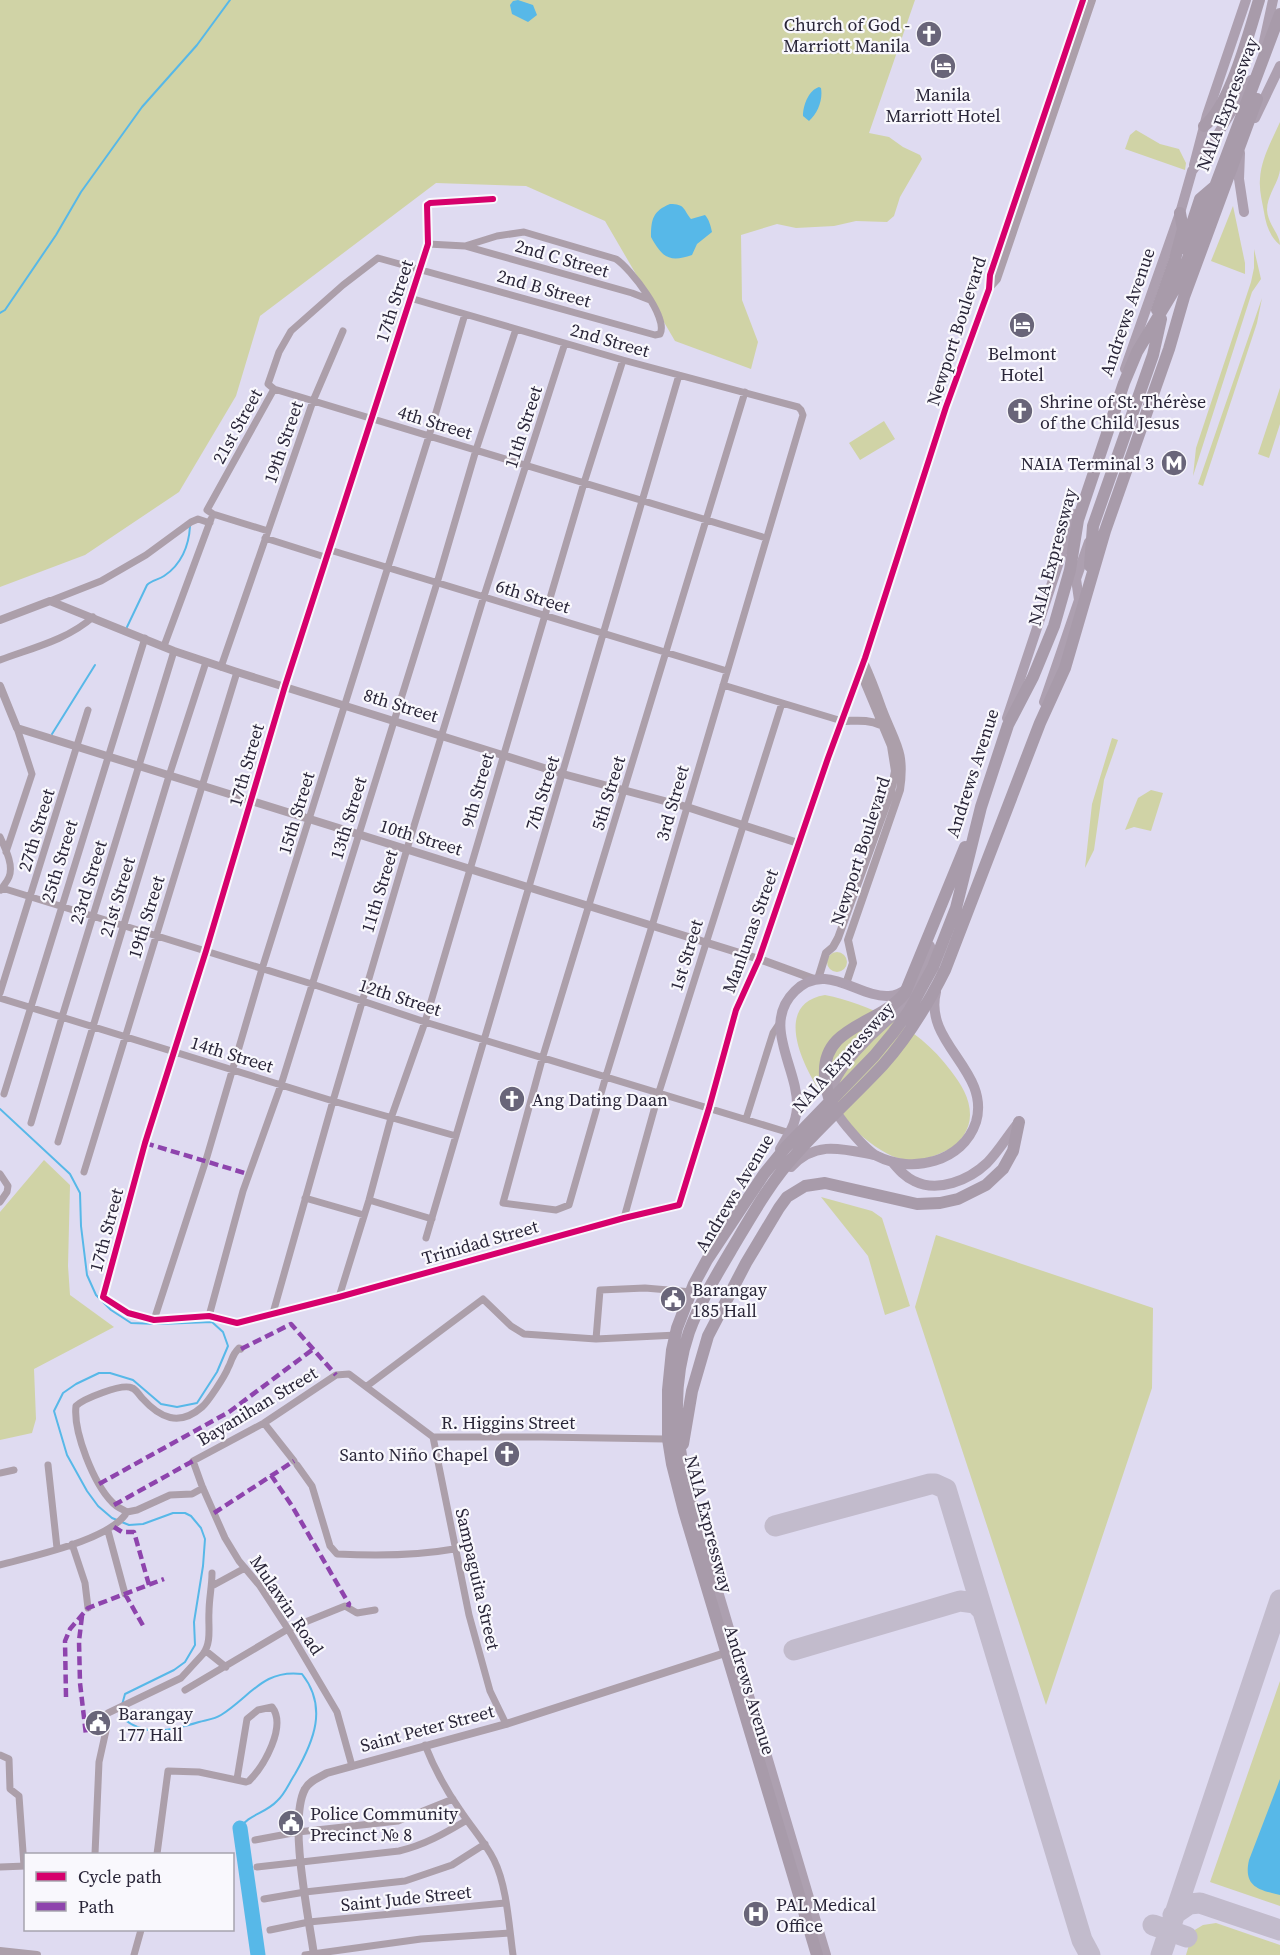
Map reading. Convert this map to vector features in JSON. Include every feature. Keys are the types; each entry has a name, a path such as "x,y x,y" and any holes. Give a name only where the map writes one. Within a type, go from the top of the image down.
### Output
{"highway":[{"path":"1204,126 1216,115 1224,100 1248,37 1259,0"},
{"name":"NAIA Expressway","path":"815,1955 672,1464 668,1439 668,1390 677,1328 703,1268 764,1174 786,1147 874,1056 893,1033 915,1001 933,967 956,908 981,807 1008,725 1033,677 1054,626 1070,570 1078,520 1124,383 1137,351 1179,282 1280,15"},
{"name":"NAIA Expressway","path":"825,1955 728,1632 681,1461 677,1435 677,1390 683,1354 690,1331 708,1290 776,1179 795,1155 882,1065 903,1040 934,994 955,948 1040,723 1065,668 1105,531 1169,349 1184,297 1280,38"},
{"path":"1088,588 1092,526 1200,199 1232,171"},
{"path":"1070,570 1149,354 1156,312 1183,229 1180,213"},
{"path":"834,1110 827,1091 825,1061 831,1047 842,1035 889,1009 905,993 981,807"},
{"path":"681,1461 692,1391 708,1336 746,1263 787,1197 805,1186 825,1183 917,1204 951,1200 981,1188 998,1174 1013,1151 1019,1122"}],"main road":[{"path":"1192,171 1204,126 1246,0"},
{"name":"Andrews Avenue","path":"846,984 879,997 889,997 903,991 921,972 1044,604 1180,213 1192,171 1250,83 1265,39 1273,0"},
{"path":"921,972 906,1004 886,1021 841,1069 832,1090 834,1110 853,1134 874,1155 893,1163 918,1165 944,1157 962,1145 974,1127 978,1110 975,1091 936,1023 934,999 939,980 1047,694 1134,439 1232,171 1280,66"},
{"path":"1242,146 1239,179 1244,212"},
{"path":"1104,429 1116,445 1126,444 1134,439"},
{"path":"1079,600 1076,579 1104,501"},
{"path":"1044,604 1051,598 1060,597 1071,603 1075,611"},
{"path":"780,1022 789,997 799,987 816,979 846,984"},
{"name":"Andrews Avenue","path":"780,1022 782,1045 792,1069 797,1109 790,1133 695,1292 675,1340 665,1381 664,1439 668,1464 689,1542 748,1742 815,1955"},
{"path":"893,1163 904,1175 921,1184 939,1185 957,1181 976,1172 990,1161 1019,1122"},
{"name":"Andrews Avenue","path":"825,1955 702,1538 683,1459 680,1435 681,1386 689,1347 702,1311 737,1247 796,1161 810,1152 823,1148 874,1155"},
{"path":"675,1340 689,1347"},
{"path":"689,1542 702,1538"},
{"path":"748,1742 762,1739"}],"street":[{"name":"Newport Boulevard","path":"816,979 826,953 833,947 891,792 895,771 891,746 880,725 860,672 946,407 989,289 990,275 1087,2"},
{"path":"428,244 426,210 428,204 493,199"},
{"path":"465,246 496,236 524,232 570,245 616,259 623,264 650,300"},
{"name":"2nd C Street","path":"428,244 465,246 650,300"},
{"name":"17th Street","path":"154,1320 128,1313 103,1297 139,1165 285,686 428,244"},
{"path":"274,389 267,382 291,331 343,285 377,258 419,269"},
{"name":"2nd B Street","path":"419,269 655,335 660,334 663,325 650,300"},
{"name":"2nd Street","path":"410,298 623,360 798,407 801,410"},
{"name":"15th Street","path":"154,1320 465,314"},
{"name":"13th Street","path":"209,1316 243,1191 281,1085 476,450 516,329"},
{"name":"19th Street","path":"221,667 313,401 343,331"},
{"name":"11th Street","path":"273,1313 407,849 484,596 565,343"},
{"name":"9th Street","path":"339,1297 391,1118 425,1022 584,483 623,360"},
{"name":"7th Street","path":"426,1238 679,375"},
{"name":"4th Street","path":"274,389 766,538"},
{"name":"21st Street","path":"213,514 208,512 207,508 274,389"},
{"name":"5th Street","path":"570,1205 556,1210 503,1203 543,1056 745,392"},
{"name":"3rd Street","path":"570,1205 606,1076 803,415 801,410"},
{"path":"164,646 213,514 328,558"},
{"path":"0,620 100,581 146,555 190,522 198,519 210,523"},
{"name":"6th Street","path":"330,550 727,671"},
{"name":"8th Street","path":"50,601 174,651 221,667 563,774 687,807 798,843"},
{"path":"0,660 55,640 81,628 93,618"},
{"name":"25th Street","path":"4,1094 145,638"},
{"name":"23rd Street","path":"31,1123 174,651"},
{"name":"21st Street","path":"58,1142 206,662"},
{"name":"Newport Boulevard","path":"846,984 853,963 848,940 900,790 903,771 898,743 864,662"},
{"name":"19th Street","path":"84,1172 237,672"},
{"name":"Manlunas Street","path":"679,1205 736,1010 759,959 860,672"},
{"path":"723,685 842,721 862,719 880,725"},
{"path":"0,686 32,774 6,852"},
{"name":"1st Street","path":"624,1218 659,1092 782,703"},
{"name":"27th Street","path":"0,995 88,710"},
{"name":"10th Street","path":"17,728 706,942 816,979"},
{"path":"0,837 6,852 10,874 1,890"},
{"name":"12th Street","path":"1,890 61,906 312,984 425,1022 543,1056 790,1133"},
{"path":"833,947 843,947 850,953"},
{"name":"14th Street","path":"0,995 30,1007 174,1052 456,1136"},
{"path":"746,1119 773,1033 780,1022"},
{"path":"0,1174 8,1186 0,1202"},
{"path":"305,1198 364,1215"},
{"path":"369,1200 432,1219"},
{"name":"Trinidad Street","path":"154,1320 209,1316 237,1323 679,1205"},
{"path":"596,1340 600,1290 645,1288 695,1292"},
{"path":"367,1386 483,1299 511,1326 524,1334 596,1340 675,1340"},
{"path":"127,1514 114,1505 99,1484 90,1465 75,1420 76,1406 80,1402 113,1389 129,1387 166,1418 185,1417 202,1407 229,1368 231,1356 239,1348 241,1349"},
{"name":"R. Higgins Street","path":"336,1375 349,1374 433,1437 664,1439"},
{"name":"Bayanihan Street","path":"193,1461 264,1423 336,1375"},
{"path":"264,1423 312,1486 333,1552 379,1556 431,1553 454,1549"},
{"name":"Sampaguita Street","path":"433,1437 469,1615 490,1691 506,1725"},
{"name":"Mulawin Road","path":"193,1461 224,1535 239,1561 260,1586 288,1629 337,1712 352,1766"},
{"path":"48,1465 57,1548"},
{"path":"0,1473 14,1470"},
{"path":"0,1565 108,1531 127,1514 170,1495 192,1494 203,1488"},
{"path":"108,1531 125,1594"},
{"path":"72,1544 85,1584 88,1608"},
{"path":"212,1586 245,1568"},
{"path":"108,1713 181,1678 206,1651 210,1631 212,1573"},
{"path":"185,1690 288,1629 345,1606 355,1613 375,1610"},
{"path":"206,1651 226,1667"},
{"name":"Saint Peter Street","path":"311,1954 298,1832 302,1798 310,1782 327,1773 506,1725 722,1654"},
{"path":"157,1853 168,1771 199,1772 246,1782 251,1779 275,1738 277,1722 275,1710 272,1707 258,1710 247,1719 237,1779"},
{"path":"95,1853 99,1762 107,1726"},
{"path":"425,1745 433,1766 495,1861 505,1903 513,1955"},
{"path":"0,1755 9,1759 10,1789 19,1796 24,1854"},
{"path":"255,1840 298,1832 398,1821 453,1799"},
{"path":"257,1867 364,1856 415,1847 467,1820"},
{"path":"264,1899 405,1881 452,1865 485,1844"},
{"path":"0,1867 24,1866"},
{"name":"Saint Jude Street","path":"270,1930 309,1922 505,1903"},
{"path":"134,1955 140,1931"},
{"path":"311,1954 421,1939 510,1933"},
{"path":"0,1951 34,1955"}],"green space":[{"path":"0,0 915,0 869,133 889,137 920,155 922,159 900,197 894,216 887,222 856,221 834,226 796,228 777,224 741,235 742,300 758,342 751,369 675,341 605,221 526,186 436,183 260,316 236,396 179,492 85,555 0,587"},
{"path":"1280,122 1280,170 1267,210 1280,245 1267,226 1260,183 1265,157"},
{"path":"1136,130 1160,144 1179,149 1186,163 1185,170 1125,149 1130,135"},
{"path":"1233,206 1245,263 1245,274 1211,261"},
{"path":"1254,249 1261,279 1252,292 1193,476 1196,448 1251,282"},
{"path":"1262,298 1257,323 1203,486 1198,484"},
{"path":"1280,388 1280,424 1269,458 1258,454"},
{"path":"884,421 895,439 860,460 849,443"},
{"path":"1112,738 1118,740 1104,780 1094,850 1085,868 1092,804"},
{"path":"1151,790 1163,793 1151,831 1134,827 1125,830 1138,798"},
{"path":"837,952 844,955 847,962 844,969 837,972 830,969 827,962 830,955"},
{"path":"825,995 861,1005 895,1021 926,1043 939,1056 961,1086 970,1109 967,1130 954,1146 939,1154 921,1159 908,1160 892,1156 858,1133 829,1103 814,1082 796,1038 796,1023 800,1010 809,1001"},
{"path":"44,1160 70,1185 68,1266 70,1295 114,1327 34,1369 36,1419 32,1433 0,1440 0,1212"},
{"path":"821,1197 872,1211 882,1218 910,1306 885,1315 868,1256"},
{"path":"936,1235 1153,1308 1152,1388 1046,1705 915,1307"},
{"path":"1280,1681 1280,1906 1210,1882"},
{"path":"1216,1923 1280,1945 1280,1955 1186,1955 1193,1931 1203,1925"}],"water":[{"path":"518,0 533,5 537,15 528,22 512,14 510,5 513,1"},
{"path":"819,87 821,93 819,106 809,121 803,116 804,107 807,98"},
{"path":"670,204 681,206 691,219 705,215 709,221 712,232 697,244 692,255 677,258 667,256 651,237 654,216"},
{"path":"1280,1779 1280,1895 1254,1886 1248,1876 1248,1869 1249,1860"}],"waterway":[{"path":"0,313 5,310 56,235 81,192 142,107 197,45 230,0"},
{"path":"127,627 147,585 170,572 179,561 186,548 190,526"},
{"path":"52,734 95,665"},
{"path":"0,1109 70,1174 80,1193 81,1226 87,1275 96,1295 111,1310 131,1323 212,1322 223,1332 228,1346 217,1372 197,1403 177,1407 161,1404 133,1380 110,1373 99,1373 63,1393 54,1411 67,1455 87,1491 98,1506 112,1518 129,1525 143,1524 173,1513 185,1513 191,1516 201,1528 205,1539 194,1622 195,1645 185,1662 174,1670 125,1694 122,1705 123,1718 140,1728 169,1730 219,1716 258,1686 277,1676 302,1674 310,1686 315,1699 315,1724 302,1762 280,1798 240,1828"},
{"path":"240,1828 258,1955"}],"taxiway":[{"path":"775,1526 930,1484 946,1489 1082,1940 1090,1955"},
{"path":"1161,1955 1280,1600"},
{"path":"794,1650 960,1601 975,1603 982,1610"},
{"path":"1173,1915 1189,1904 1200,1903 1280,1930"},
{"path":"1153,1925 1187,1937"}],"marked path":[{"path":"145,1143 248,1174"},
{"path":"241,1349 291,1324 336,1375"},
{"path":"99,1484 229,1412 312,1350"},
{"path":"114,1505 193,1461"},
{"path":"214,1513 294,1461"},
{"path":"271,1475 292,1506 349,1604 348,1607"},
{"path":"114,1527 122,1532 134,1532 149,1585"},
{"path":"66,1697 65,1641 70,1629 88,1608 164,1579"},
{"path":"125,1594 145,1629"},
{"path":"82,1616 79,1641 80,1683 86,1735"}],"cycle path":[{"path":"493,199 427,205 428,244 285,686 206,951 145,1143 103,1297 128,1313 154,1320 209,1316 237,1323 679,1205 736,1010 759,959 865,658 946,407 989,289 990,275 1083,0"}],"place":[{"name":"Church of God - Marriott Manila","path":"929,34"},
{"name":"Manila Marriott Hotel","path":"943,66"},
{"name":"Belmont Hotel","path":"1022,325"},
{"name":"Shrine of St. Thérèse of the Child Jesus","path":"1020,411"},
{"name":"NAIA Terminal 3","path":"1174,463"},
{"name":"Ang Dating Daan","path":"512,1099"},
{"name":"Barangay 185 Hall","path":"673,1299"},
{"name":"Santo Niño Chapel","path":"507,1454"},
{"name":"Barangay 177 Hall","path":"98,1723"},
{"name":"Police Community Precinct № 8","path":"291,1823"},
{"name":"PAL Medical Office","path":"756,1914"}]}
